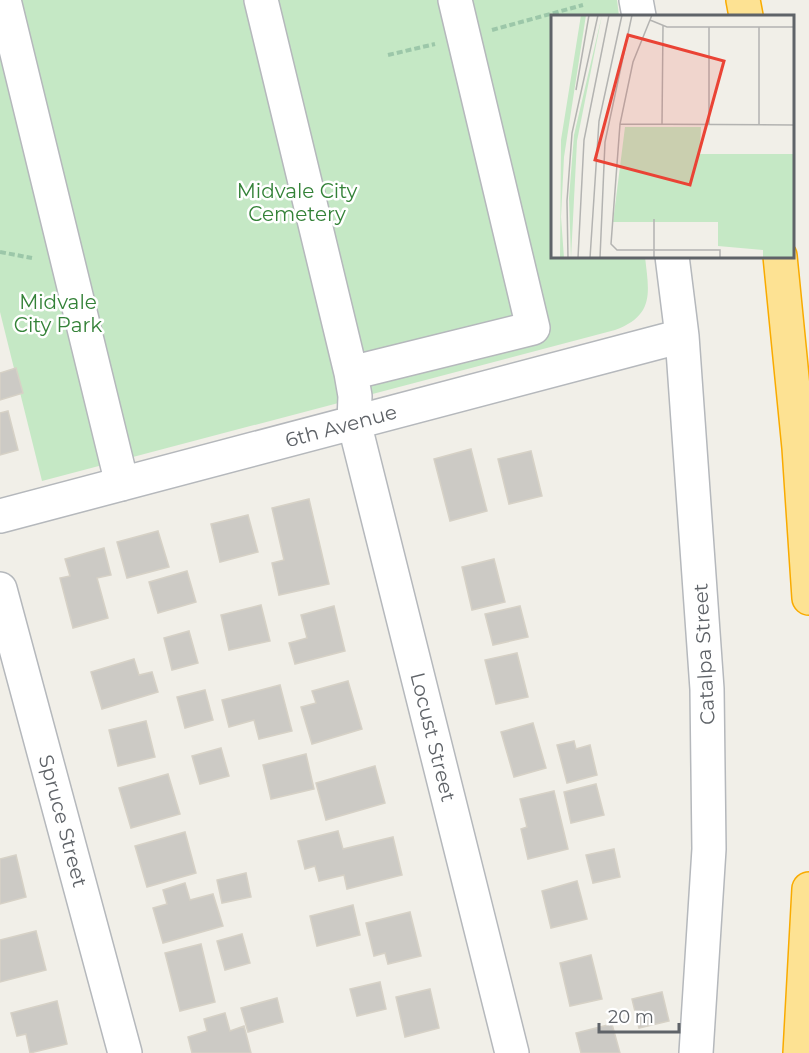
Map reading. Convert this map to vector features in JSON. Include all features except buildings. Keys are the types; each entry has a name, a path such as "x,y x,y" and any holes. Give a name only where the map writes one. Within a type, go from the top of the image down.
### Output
{"highway":[{"path":"743,0 746,15"},
{"path":"780,258 799,448 809,598"},
{"path":"800,1053 809,890"}],"street":[{"path":"4,0 122,484"},
{"name":"Locust Street","path":"261,0 351,373 355,396 354,422 512,1053"},
{"path":"351,373 533,328 455,0"},
{"path":"636,0 639,15"},
{"name":"Catalpa Street","path":"672,258 682,336 707,689 709,849 696,1053"},
{"name":"6th Avenue","path":"0,516 682,336"},
{"name":"Spruce Street","path":"0,589 125,1053"}],"path":[{"path":"388,55 464,38 583,5"},
{"path":"0,252 32,258"}],"green space":[{"name":"Midvale City Cemetery","path":"0,0 617,0 619,15 551,15 551,258 645,258 648,281 646,301 643,310 628,324 615,330 42,481 0,312"}],"park label":[{"name":"Midvale City Park","path":"58,314"}]}
